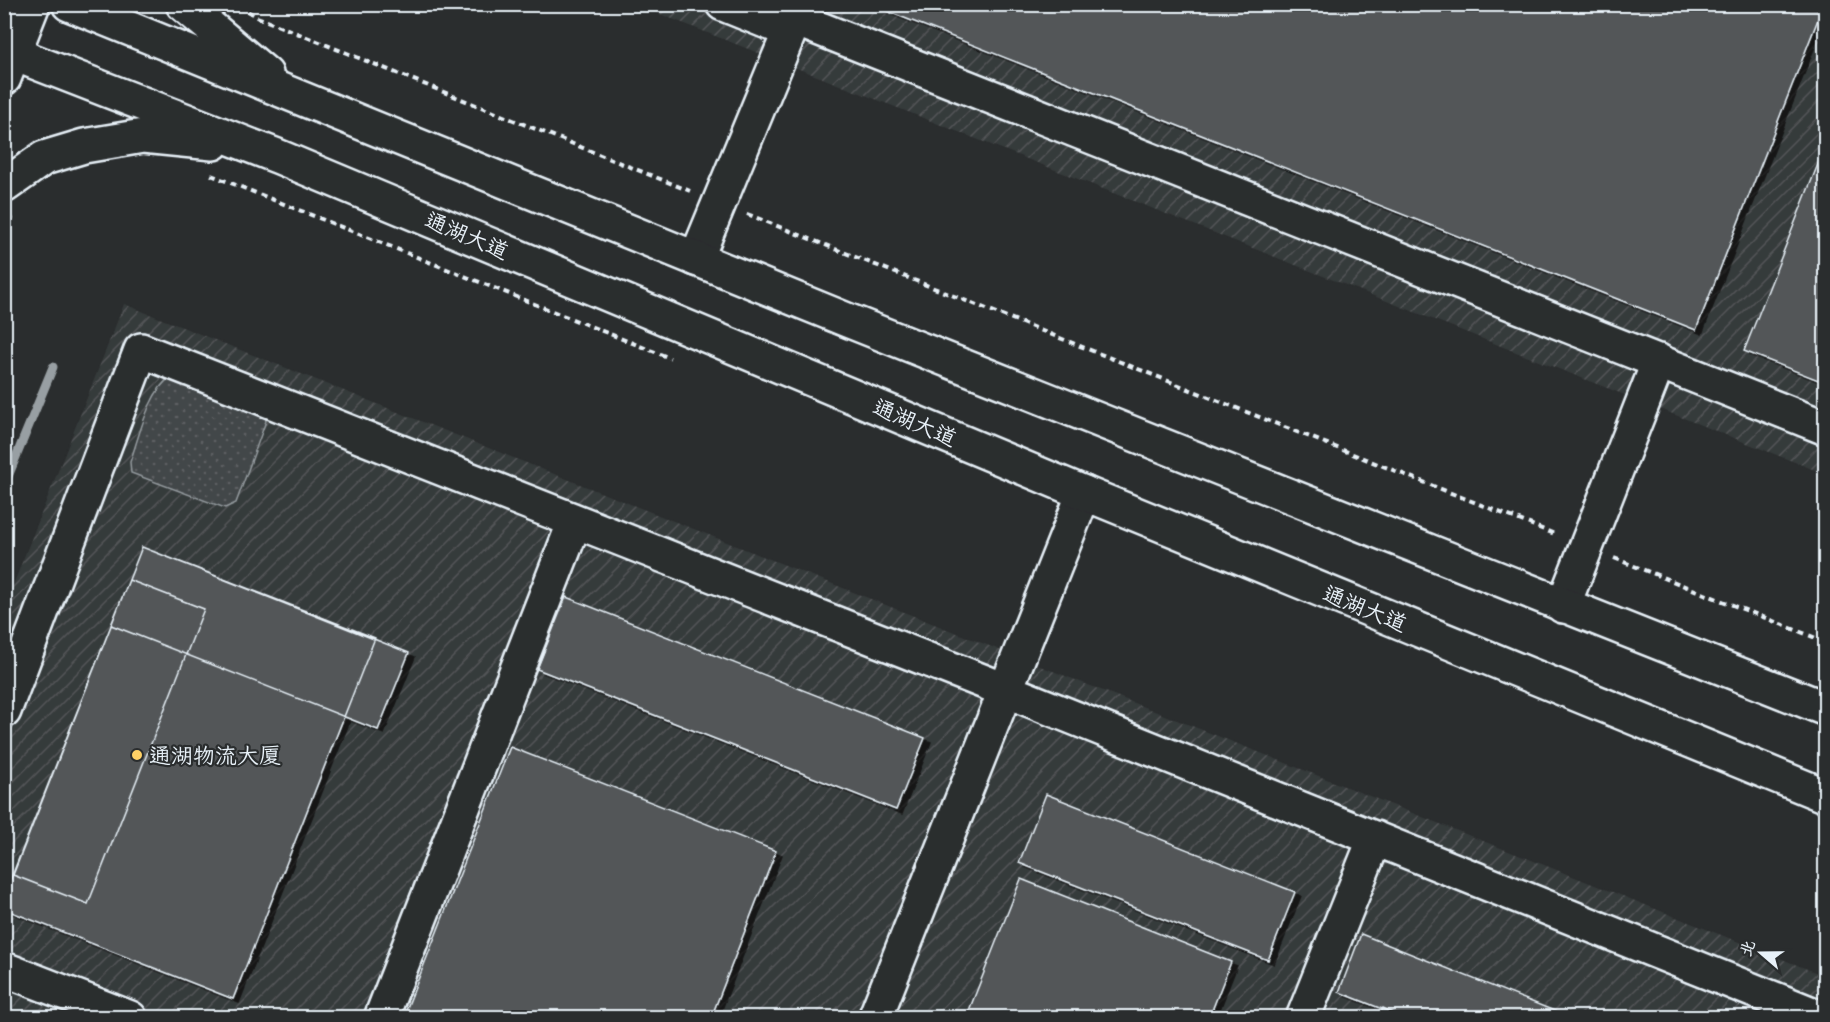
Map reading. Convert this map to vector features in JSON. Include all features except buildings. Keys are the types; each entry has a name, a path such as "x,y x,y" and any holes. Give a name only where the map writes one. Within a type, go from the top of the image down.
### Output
{"main road":[{"path":"8,61 33,4"},
{"path":"69,4 696,259 1826,709"},
{"path":"183,4 291,95"},
{"path":"723,4 795,18 1826,428"},
{"path":"696,259 795,18"},
{"name":"通湖大道","path":"8,61 254,148 1084,493 1826,796"},
{"path":"10,200 44,158 84,146 143,136 254,148"},
{"path":"4,711 141,350 1375,838 1754,1006 1822,1017"},
{"path":"1563,606 1659,362"},
{"path":"875,1017 1084,493"},
{"path":"381,1017 575,521"},
{"path":"1303,1017 1375,838"},
{"path":"4,969 130,1017"}],"path":[{"path":"237,4 257,18 1826,642"},
{"path":"211,175 675,360"},
{"path":"4,225 10,200"}],"shaded area":[{"path":"637,5 1825,5 1825,474"},
{"path":"124,304 1825,976 1825,1017 5,1017 4,608"},
{"path":"172,376 264,412 266,421 236,503 225,508 131,473 130,462 151,403 164,383"}],"waterway":[{"path":"4,486 53,367"}],"place":[{"name":"通湖物流大厦","path":"137,755"}]}
